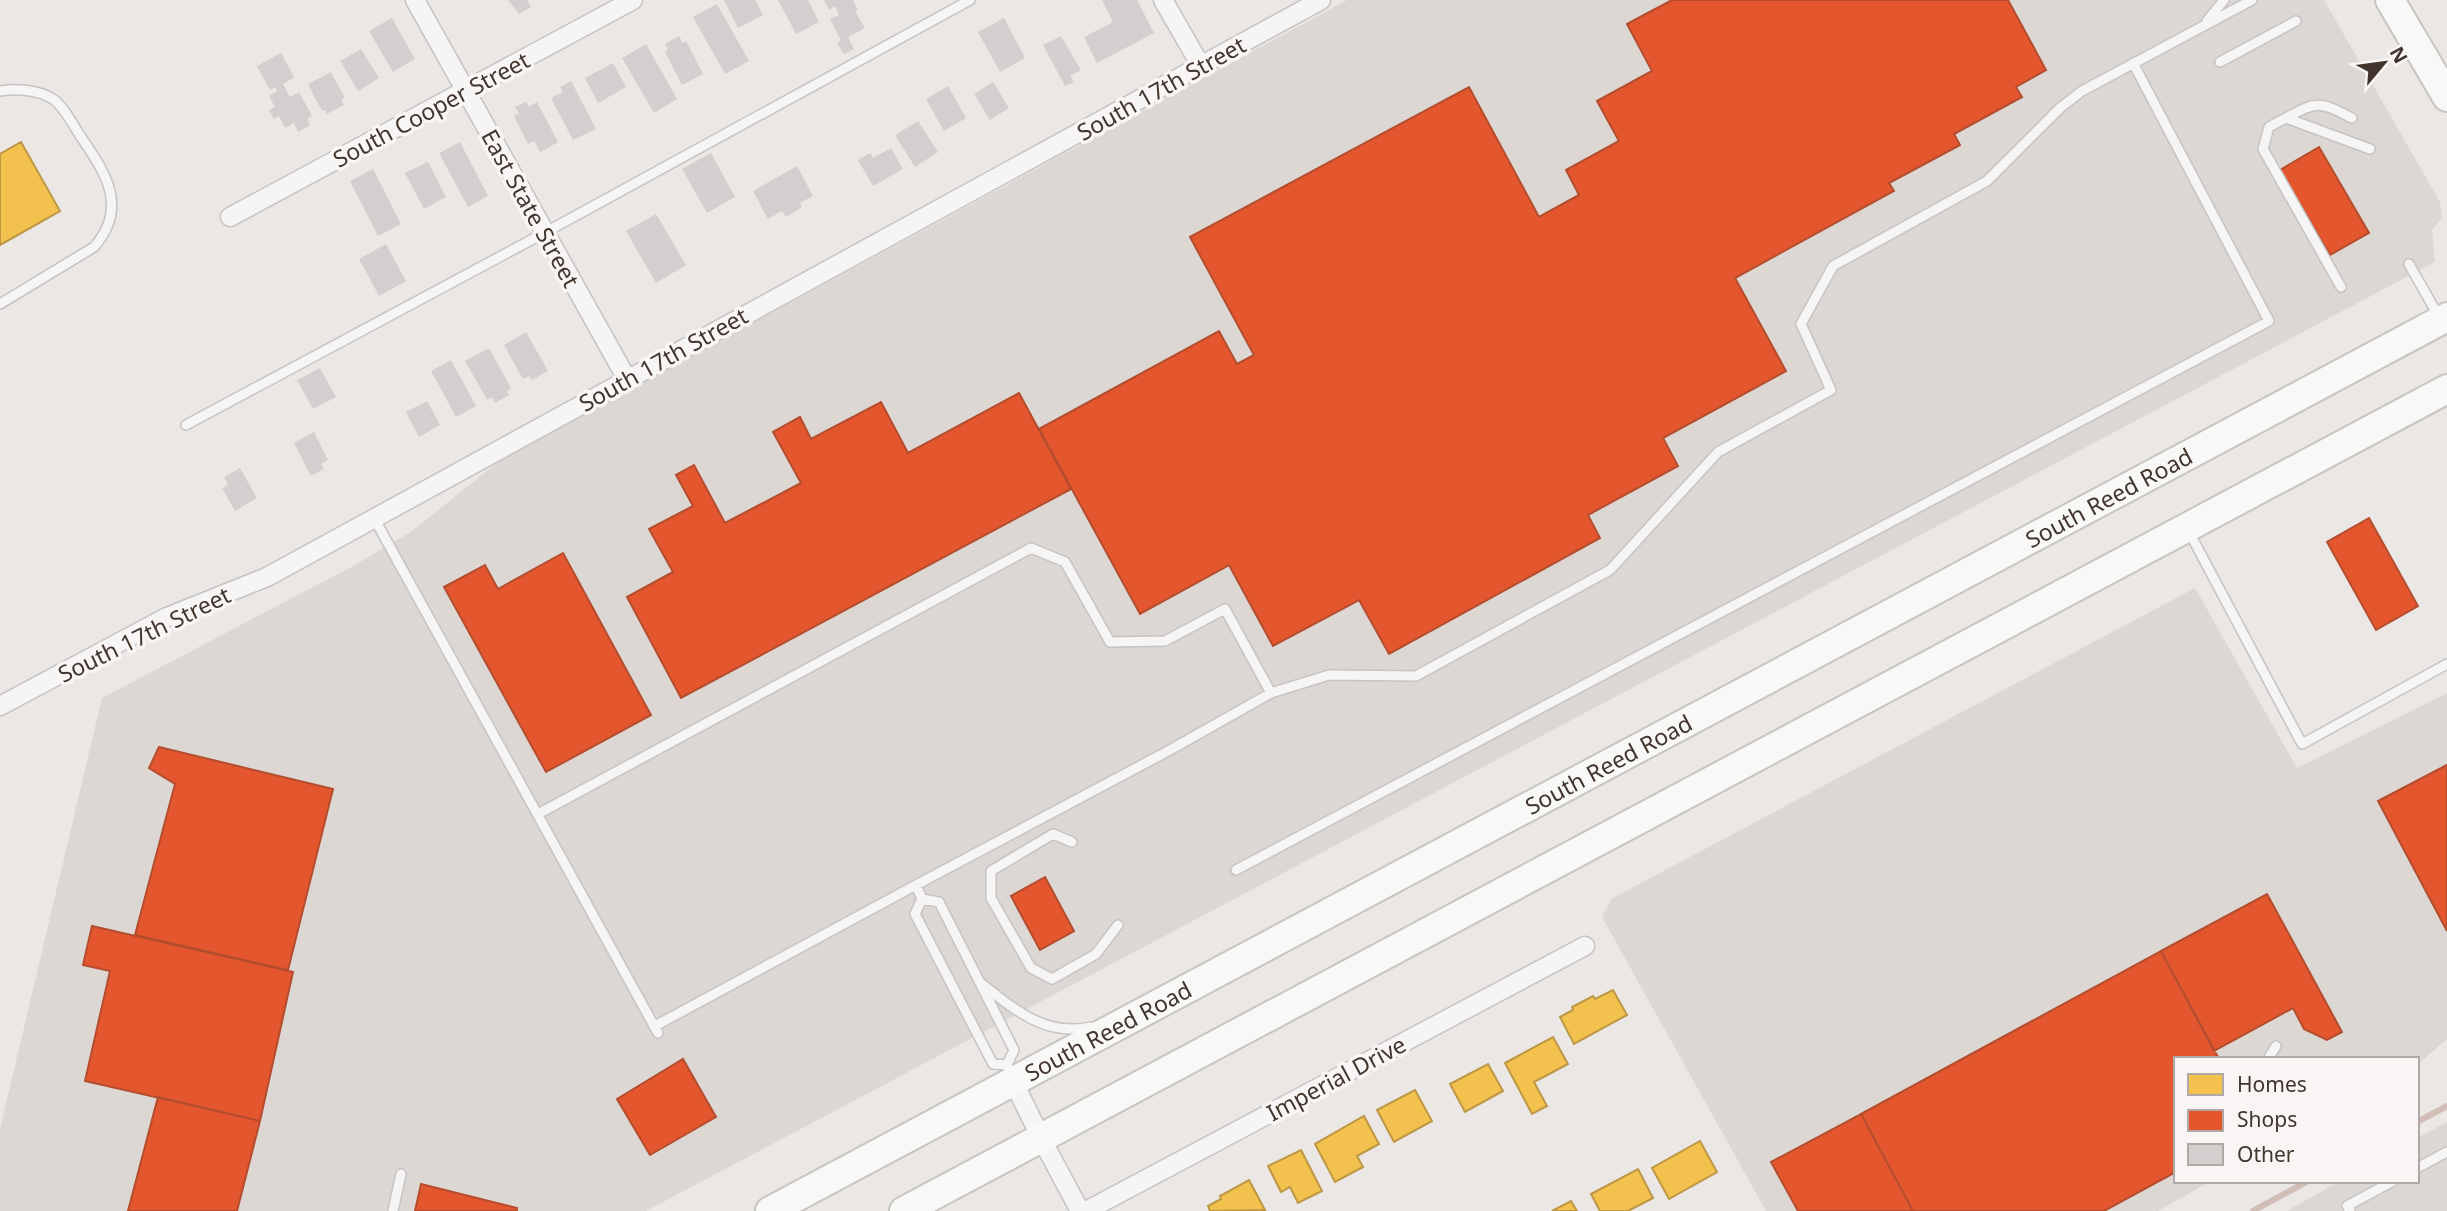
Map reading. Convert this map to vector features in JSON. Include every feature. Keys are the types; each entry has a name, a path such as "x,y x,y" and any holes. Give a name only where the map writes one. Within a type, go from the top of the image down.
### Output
{"main road":[{"path":"2390,0 2435,68 2447,97"},
{"name":"South Reed Road","path":"770,1211 1010,1073 1130,1019 2444,319"},
{"path":"904,1211 2447,389"}],"street":[{"name":"East State Street","path":"415,0 627,379"},
{"name":"South Cooper Street","path":"230,217 633,0"},
{"path":"1163,0 1201,66"},
{"name":"South 17th Street","path":"0,706 167,617 267,577 1321,0"},
{"name":"Imperial Drive","path":"1086,1211 1586,946"},
{"path":"1010,1073 1080,1211"}],"lane":[{"path":"186,425 970,0"},
{"path":"2204,25 2224,0"},
{"path":"374,518 656,1029 1271,693 1329,675 1416,676 1610,569 1718,453 1831,390 1801,324 1833,266 1987,181 2060,108 2082,90 2252,0"},
{"path":"2220,62 2296,21"},
{"path":"1236,870 2269,321 2133,63"},
{"path":"0,91 10,89 33,92 45,95 58,104 103,169 111,190 111,205 108,225 94,247 0,304"},
{"path":"2342,288 2263,149 2269,127 2309,105 2325,104 2352,117"},
{"path":"2286,118 2370,149"},
{"path":"2409,264 2444,319"},
{"path":"2187,528 2302,744 2447,664"},
{"path":"538,814 1031,548 1065,562 1110,642 1165,641 1225,609 1271,693"},
{"path":"1072,842 1053,834 991,871 991,898 1031,968 1052,979 1096,954 1118,925"},
{"path":"916,885 922,899 915,914 993,1064 1010,1073 1014,1050 939,902 922,899"},
{"path":"980,983 1026,1017 1054,1029 1083,1029 1130,1019"},
{"path":"2269,1057 2276,1046"},
{"path":"2419,1167 2447,1152"},
{"path":"394,1211 401,1174"},
{"path":"2350,1211 2347,1206 2389,1183"}],"shaded area":[{"path":"1347,0 2324,0 2440,202 2442,218 2432,230 2435,262 646,1211 0,1211 0,1129 102,698 355,565 412,531 498,462"},
{"path":"2195,588 2297,768 2447,693 2447,1039 2419,1063 2419,1057 2174,1057 2174,1183 2207,1183 2158,1211 1766,1211 1602,917 1611,899"},
{"path":"2447,1122 2447,1211 2287,1211 2336,1183 2419,1183 2419,1137"}],"building: Homes":[{"path":"21,142 60,211 0,245 0,154"},
{"path":"1613,990 1627,1015 1574,1044 1560,1017 1593,996 1595,999"},
{"path":"1553,1037 1568,1064 1534,1082 1547,1106 1532,1114 1505,1063"},
{"path":"1488,1064 1503,1091 1465,1112 1450,1084"},
{"path":"1415,1090 1432,1121 1394,1142 1377,1110"},
{"path":"1364,1116 1379,1144 1357,1156 1363,1167 1335,1182 1315,1144"},
{"path":"1700,1141 1717,1172 1669,1199 1652,1168"},
{"path":"1301,1150 1322,1191 1298,1203 1290,1187 1281,1192 1268,1166"},
{"path":"1638,1169 1653,1198 1628,1211 1600,1211 1591,1194"},
{"path":"1249,1180 1265,1210 1210,1211 1208,1206 1221,1199 1220,1196"},
{"path":"1571,1201 1577,1211 1552,1211"}],"building: Shops":[{"path":"1672,0 2008,0 2046,70 2016,87 2022,97 1954,134 1960,145 1889,183 1894,191 1735,278 1786,371 1663,438 1678,466 1588,515 1600,538 1389,654 1359,600 1273,646 1229,565 1140,614 1039,429 1219,331 1237,364 1254,355 1190,237 1469,87 1539,217 1579,195 1566,170 1619,141 1597,101 1652,71 1627,24"},
{"path":"2319,147 2369,233 2330,255 2280,170"},
{"path":"1019,393 1071,489 681,698 627,597 673,572 649,529 693,506 676,475 694,465 725,523 801,483 773,432 800,417 811,439 881,402 908,453"},
{"path":"2369,518 2418,606 2376,630 2327,542"},
{"path":"563,553 651,715 546,772 444,587 485,565 498,589"},
{"path":"159,747 333,789 288,970 135,935 175,784 149,768"},
{"path":"2447,765 2447,931 2378,801"},
{"path":"1045,877 1074,931 1040,950 1011,896"},
{"path":"2267,894 2342,1032 2327,1040 2304,1029 2293,1008 2214,1051 2161,951"},
{"path":"92,926 293,972 260,1121 85,1081 110,971 83,965"},
{"path":"2161,951 2218,1057 2174,1057 2174,1173 2104,1211 1913,1211 1861,1114"},
{"path":"683,1059 716,1117 650,1155 617,1099"},
{"path":"158,1097 260,1121 237,1211 128,1211"},
{"path":"1861,1114 1913,1211 1798,1211 1771,1162"},
{"path":"421,1184 517,1208 517,1211 415,1211"}],"building: Other":[{"path":"508,0 527,0 531,7 519,14"},
{"path":"724,0 755,0 763,15 738,28"},
{"path":"778,0 808,0 819,22 796,34"},
{"path":"824,0 853,0 858,10 855,11 865,28 848,37 854,49 844,54 837,43 841,41 830,19 839,15 835,6 829,10"},
{"path":"1102,0 1137,0 1154,33 1097,63 1084,37 1113,22"},
{"path":"717,4 749,61 725,74 693,17"},
{"path":"392,18 415,59 393,72 369,31"},
{"path":"1004,18 1025,58 1000,72 978,32"},
{"path":"679,36 683,43 686,41 703,74 682,85 665,52 668,50 665,44"},
{"path":"1061,36 1081,70 1070,76 1074,82 1065,86 1043,45"},
{"path":"646,44 677,99 654,113 622,58"},
{"path":"361,49 379,78 358,91 340,61"},
{"path":"281,53 294,77 283,84 290,97 299,92 312,116 307,119 310,125 298,132 294,123 285,128 279,116 274,119 269,110 275,107 269,96 277,91 275,87 270,90 257,66"},
{"path":"613,63 626,87 598,103 585,78"},
{"path":"331,72 345,98 341,99 344,105 327,114 325,110 322,111 308,84"},
{"path":"571,81 596,129 573,140 551,98 563,92 560,87"},
{"path":"993,82 1009,108 990,120 974,94"},
{"path":"948,86 966,118 944,131 926,99"},
{"path":"526,102 529,107 537,102 558,142 540,152 534,141 528,144 514,116 519,113 515,107"},
{"path":"918,121 938,152 915,167 895,135"},
{"path":"460,142 488,196 468,207 439,153"},
{"path":"891,148 903,169 873,186 858,160 870,153 873,158"},
{"path":"711,153 735,197 707,213 682,169"},
{"path":"428,162 446,197 424,209 405,173"},
{"path":"797,166 813,196 800,203 802,207 786,217 782,211 768,219 753,191"},
{"path":"373,169 401,224 378,236 350,181"},
{"path":"656,214 686,265 656,283 626,231"},
{"path":"386,244 406,281 379,296 359,259"},
{"path":"526,332 548,371 532,380 529,376 523,379 504,345"},
{"path":"489,348 511,388 507,391 509,395 495,403 492,397 487,400 465,361"},
{"path":"451,360 476,406 456,417 431,371"},
{"path":"320,368 336,397 313,409 297,380"},
{"path":"427,401 440,425 419,437 406,412"},
{"path":"314,432 328,460 321,464 324,469 311,476 294,443"},
{"path":"240,468 257,498 235,511 222,488 228,485 224,477"}],"waterway":[{"path":"2419,1121 2447,1106"},
{"path":"2253,1211 2304,1183"}]}
